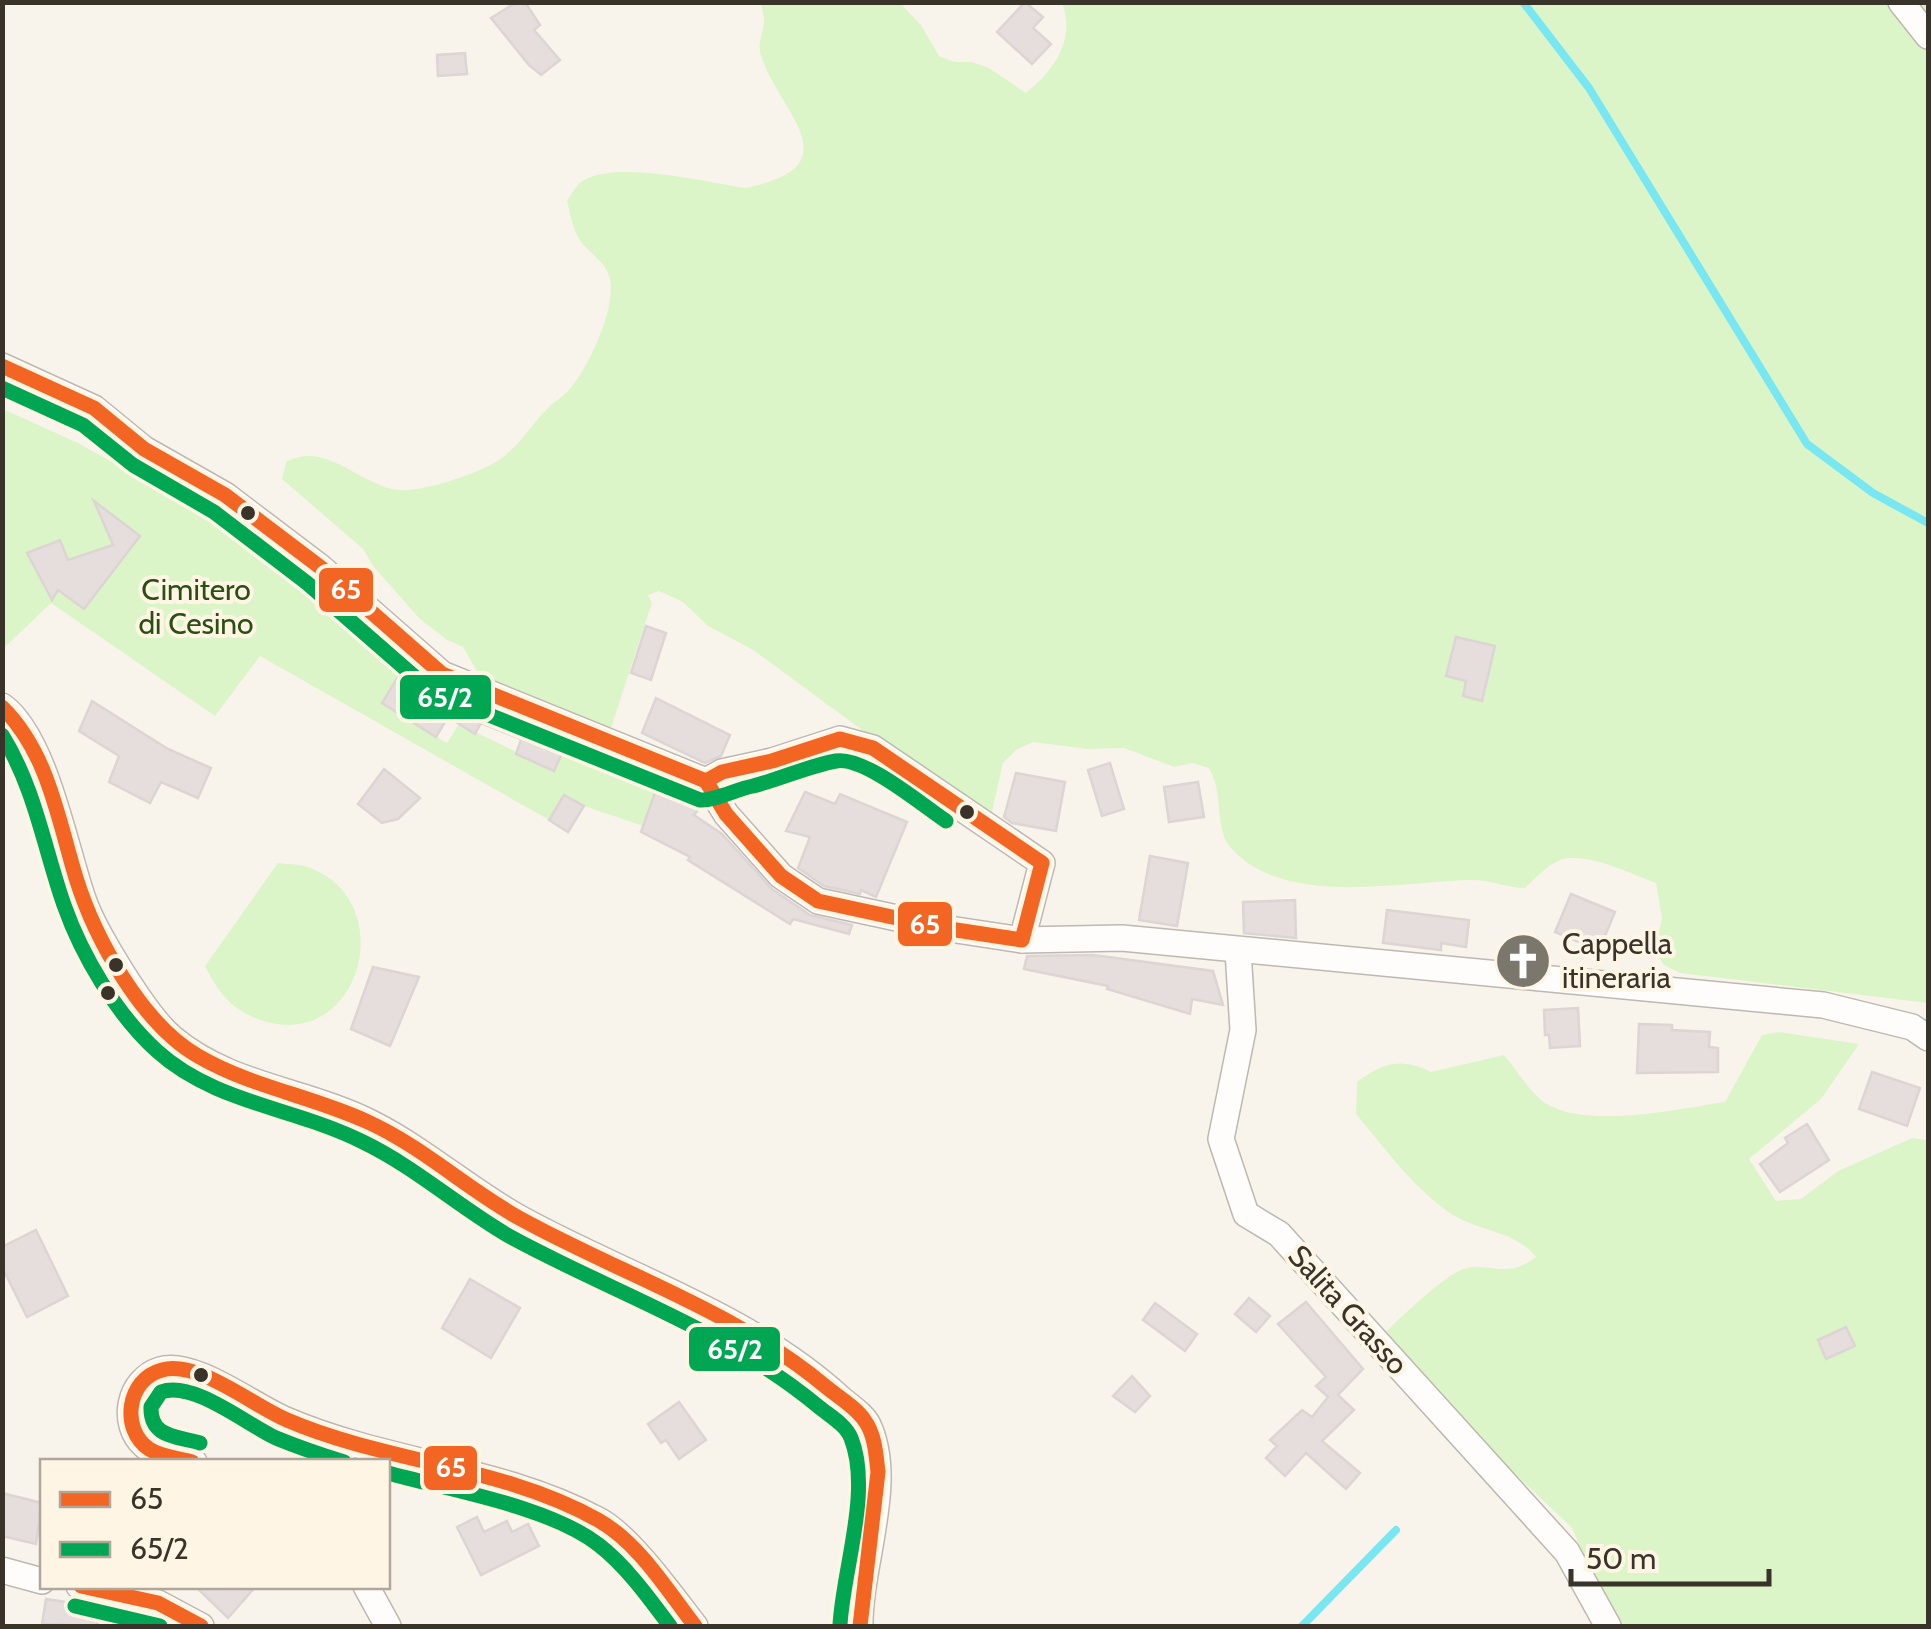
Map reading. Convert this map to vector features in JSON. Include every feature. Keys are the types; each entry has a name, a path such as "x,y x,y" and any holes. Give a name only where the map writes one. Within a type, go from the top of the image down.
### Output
{"street":[{"path":"1900,2 1928,36"},
{"path":"2,366 94,408 144,450 226,495 306,556 442,674 706,781 726,814 781,876 818,900 943,928 1022,940 1122,938 1823,1005 1912,1028 1928,1038"},
{"path":"2,706 15,715 35,749 84,904 113,960 169,1036 205,1062 372,1123 518,1217 775,1346 822,1381 867,1423 877,1466 876,1500 863,1575 860,1626"},
{"path":"706,781 722,772 840,739 873,748 1042,863 1022,940"},
{"name":"Salita Grasso","path":"1238,951 1243,1030 1221,1139 1246,1214 1279,1234 1567,1552 1608,1626"},
{"path":"181,1459 155,1453 143,1444 130,1417 137,1388 160,1370 190,1371 284,1420 333,1438 534,1492 602,1521 651,1570 696,1626"},
{"path":"2,1570 40,1580"},
{"path":"93,1589 158,1603 202,1626"},
{"path":"368,1589 388,1626"}],"green space":[{"path":"761,3 900,3 921,25 939,56 989,68 1026,93 1060,53 1066,29 1062,3 1928,3 1928,1003 1680,973 1664,965 1654,951 1662,918 1656,883 1592,860 1558,861 1525,888 1472,880 1344,887 1280,878 1253,866 1230,847 1222,830 1209,768 1192,763 1174,767 1124,748 1087,749 1033,742 1016,750 1003,763 991,816 888,749 753,650 708,626 683,602 659,591 648,595 652,603 611,728 482,680 463,647 419,618 363,549 282,479 286,462 315,456 383,486 408,490 478,471 512,449 576,381 592,354 609,306 608,273 582,242 571,219 567,201 578,185 588,178 623,172 746,188 779,178 797,166 804,151 801,134 760,51 764,22"},
{"name":"Cimitero di Cesino","path":"3,409 78,443 167,493 411,654 383,703 447,743 459,724 554,770 571,732 665,769 643,826 564,795 549,820 260,656 215,716 51,603 3,649"},
{"path":"278,863 308,867 336,884 354,908 361,936 358,964 347,991 328,1012 303,1023 271,1023 239,1010 217,987 205,966"},
{"path":"1779,1032 1859,1044 1821,1099 1749,1159 1776,1201 1801,1199 1838,1171 1912,1138 1928,1140 1928,1626 1622,1626 1599,1590 1572,1528 1377,1342 1453,1274 1479,1267 1515,1268 1536,1257 1517,1241 1458,1218 1422,1190 1356,1114 1357,1082 1392,1064 1431,1072 1504,1055 1534,1093 1556,1108 1602,1116 1655,1113 1725,1102 1762,1035"}],"building":[{"path":"517,2 525,2 540,25 534,30 560,60 541,75 491,18"},
{"path":"1025,2 1043,17 1033,28 1051,44 1032,64 997,32"},
{"path":"465,53 467,74 438,76 437,55"},
{"path":"94,501 140,536 84,609 58,590 52,600 27,553 60,540 68,560 113,545"},
{"path":"646,626 666,633 651,680 631,673"},
{"path":"1456,637 1495,646 1482,701 1463,696 1466,681 1446,676"},
{"path":"406,664 435,689 567,742 554,771 516,754 522,737 481,723 475,734 448,717 436,737 382,703"},
{"path":"656,698 730,735 721,756 705,763 642,733"},
{"path":"92,701 168,749 211,768 198,798 161,782 150,803 109,782 119,756 79,731"},
{"path":"1110,763 1124,809 1102,816 1088,770"},
{"path":"384,769 420,798 398,819 382,823 358,804"},
{"path":"1016,773 1065,782 1056,831 1012,823 1004,817"},
{"path":"1198,782 1204,817 1169,822 1164,787"},
{"path":"656,790 698,810 694,815 722,834 772,889 810,915 852,925 849,934 793,919 790,924 688,860 690,857 641,832"},
{"path":"805,792 835,804 840,794 907,822 876,897 861,890 860,894 824,886 798,868 810,837 786,831"},
{"path":"564,795 584,806 568,832 549,820"},
{"path":"1150,856 1188,863 1177,926 1139,920"},
{"path":"1571,894 1615,912 1599,950 1555,932"},
{"path":"1295,900 1296,938 1244,933 1243,902"},
{"path":"1387,910 1469,920 1466,947 1441,943 1441,950 1383,943"},
{"path":"1093,955 1213,971 1223,1005 1192,999 1190,1014 1107,989 1108,986 1024,969 1027,956"},
{"path":"373,967 419,977 390,1046 351,1029"},
{"path":"1578,1008 1580,1046 1550,1048 1544,1010"},
{"path":"1639,1024 1710,1032 1709,1047 1718,1048 1718,1072 1637,1073"},
{"path":"1872,1072 1920,1088 1907,1126 1859,1109"},
{"path":"1807,1124 1829,1160 1780,1192 1760,1164 1788,1143 1785,1138"},
{"path":"36,1230 68,1296 27,1317 2,1267 2,1247"},
{"path":"470,1279 520,1308 491,1358 442,1328"},
{"path":"1249,1298 1270,1316 1256,1332 1235,1314"},
{"path":"1306,1302 1363,1369 1338,1395 1354,1410 1322,1441 1360,1473 1346,1489 1306,1453 1285,1476 1266,1458 1277,1446 1270,1440 1302,1410 1312,1417 1328,1397 1316,1386 1326,1377 1278,1324"},
{"path":"1155,1303 1197,1334 1185,1351 1143,1320"},
{"path":"1846,1327 1855,1346 1826,1359 1818,1340"},
{"path":"1132,1376 1150,1396 1135,1412 1113,1396"},
{"path":"679,1402 706,1440 679,1459 648,1424"},
{"path":"2,1493 40,1502 36,1544 2,1536"},
{"path":"477,1517 484,1532 507,1521 512,1532 528,1524 539,1546 481,1575 457,1527"},
{"path":"198,1589 253,1589 228,1618"},
{"path":"46,1599 100,1607 97,1626 42,1624"}],"waterway":[{"path":"1523,2 1589,88 1807,444 1873,493 1928,523"},
{"path":"1302,1626 1396,1530"}],"transit line":[{"name":"65","path":"2,366 94,408 144,449 225,495 320,567 442,674 706,781"},
{"name":"65/2","path":"2,388 83,425 133,465 214,512 307,583 432,692 700,800 826,763 848,761 877,774 946,821"},
{"name":"65","path":"2,707 18,725 41,765 84,902 108,953 140,1002 177,1042 239,1076 347,1113 388,1132 521,1219 754,1336 861,1416 873,1439 878,1472 860,1626"},
{"name":"65/2","path":"2,735 31,797 80,944 102,984 157,1051 179,1068 230,1094 337,1130 382,1152 509,1236 746,1356 784,1380 845,1429 857,1459 859,1482 840,1625"},
{"name":"65","path":"840,739 873,748 1042,863 1022,940 943,928 818,901 781,876 726,814 706,781 722,772 840,739"},
{"name":"65","path":"178,1459 149,1449 140,1440 131,1418 141,1383 162,1370 177,1369 209,1378 287,1420 325,1434 484,1476 561,1502 598,1520 627,1541 695,1626"},
{"name":"65/2","path":"200,1443 166,1434 155,1425 151,1407 161,1392 174,1390 204,1398 276,1438 335,1459"},
{"name":"65/2","path":"390,1474 526,1510 578,1531 619,1563 670,1626"},
{"name":"65","path":"95,1589 158,1603 201,1626"},
{"name":"65/2","path":"75,1606 160,1626"}],"place":[{"name":"Cappella itineraria","path":"1523,961"}]}
